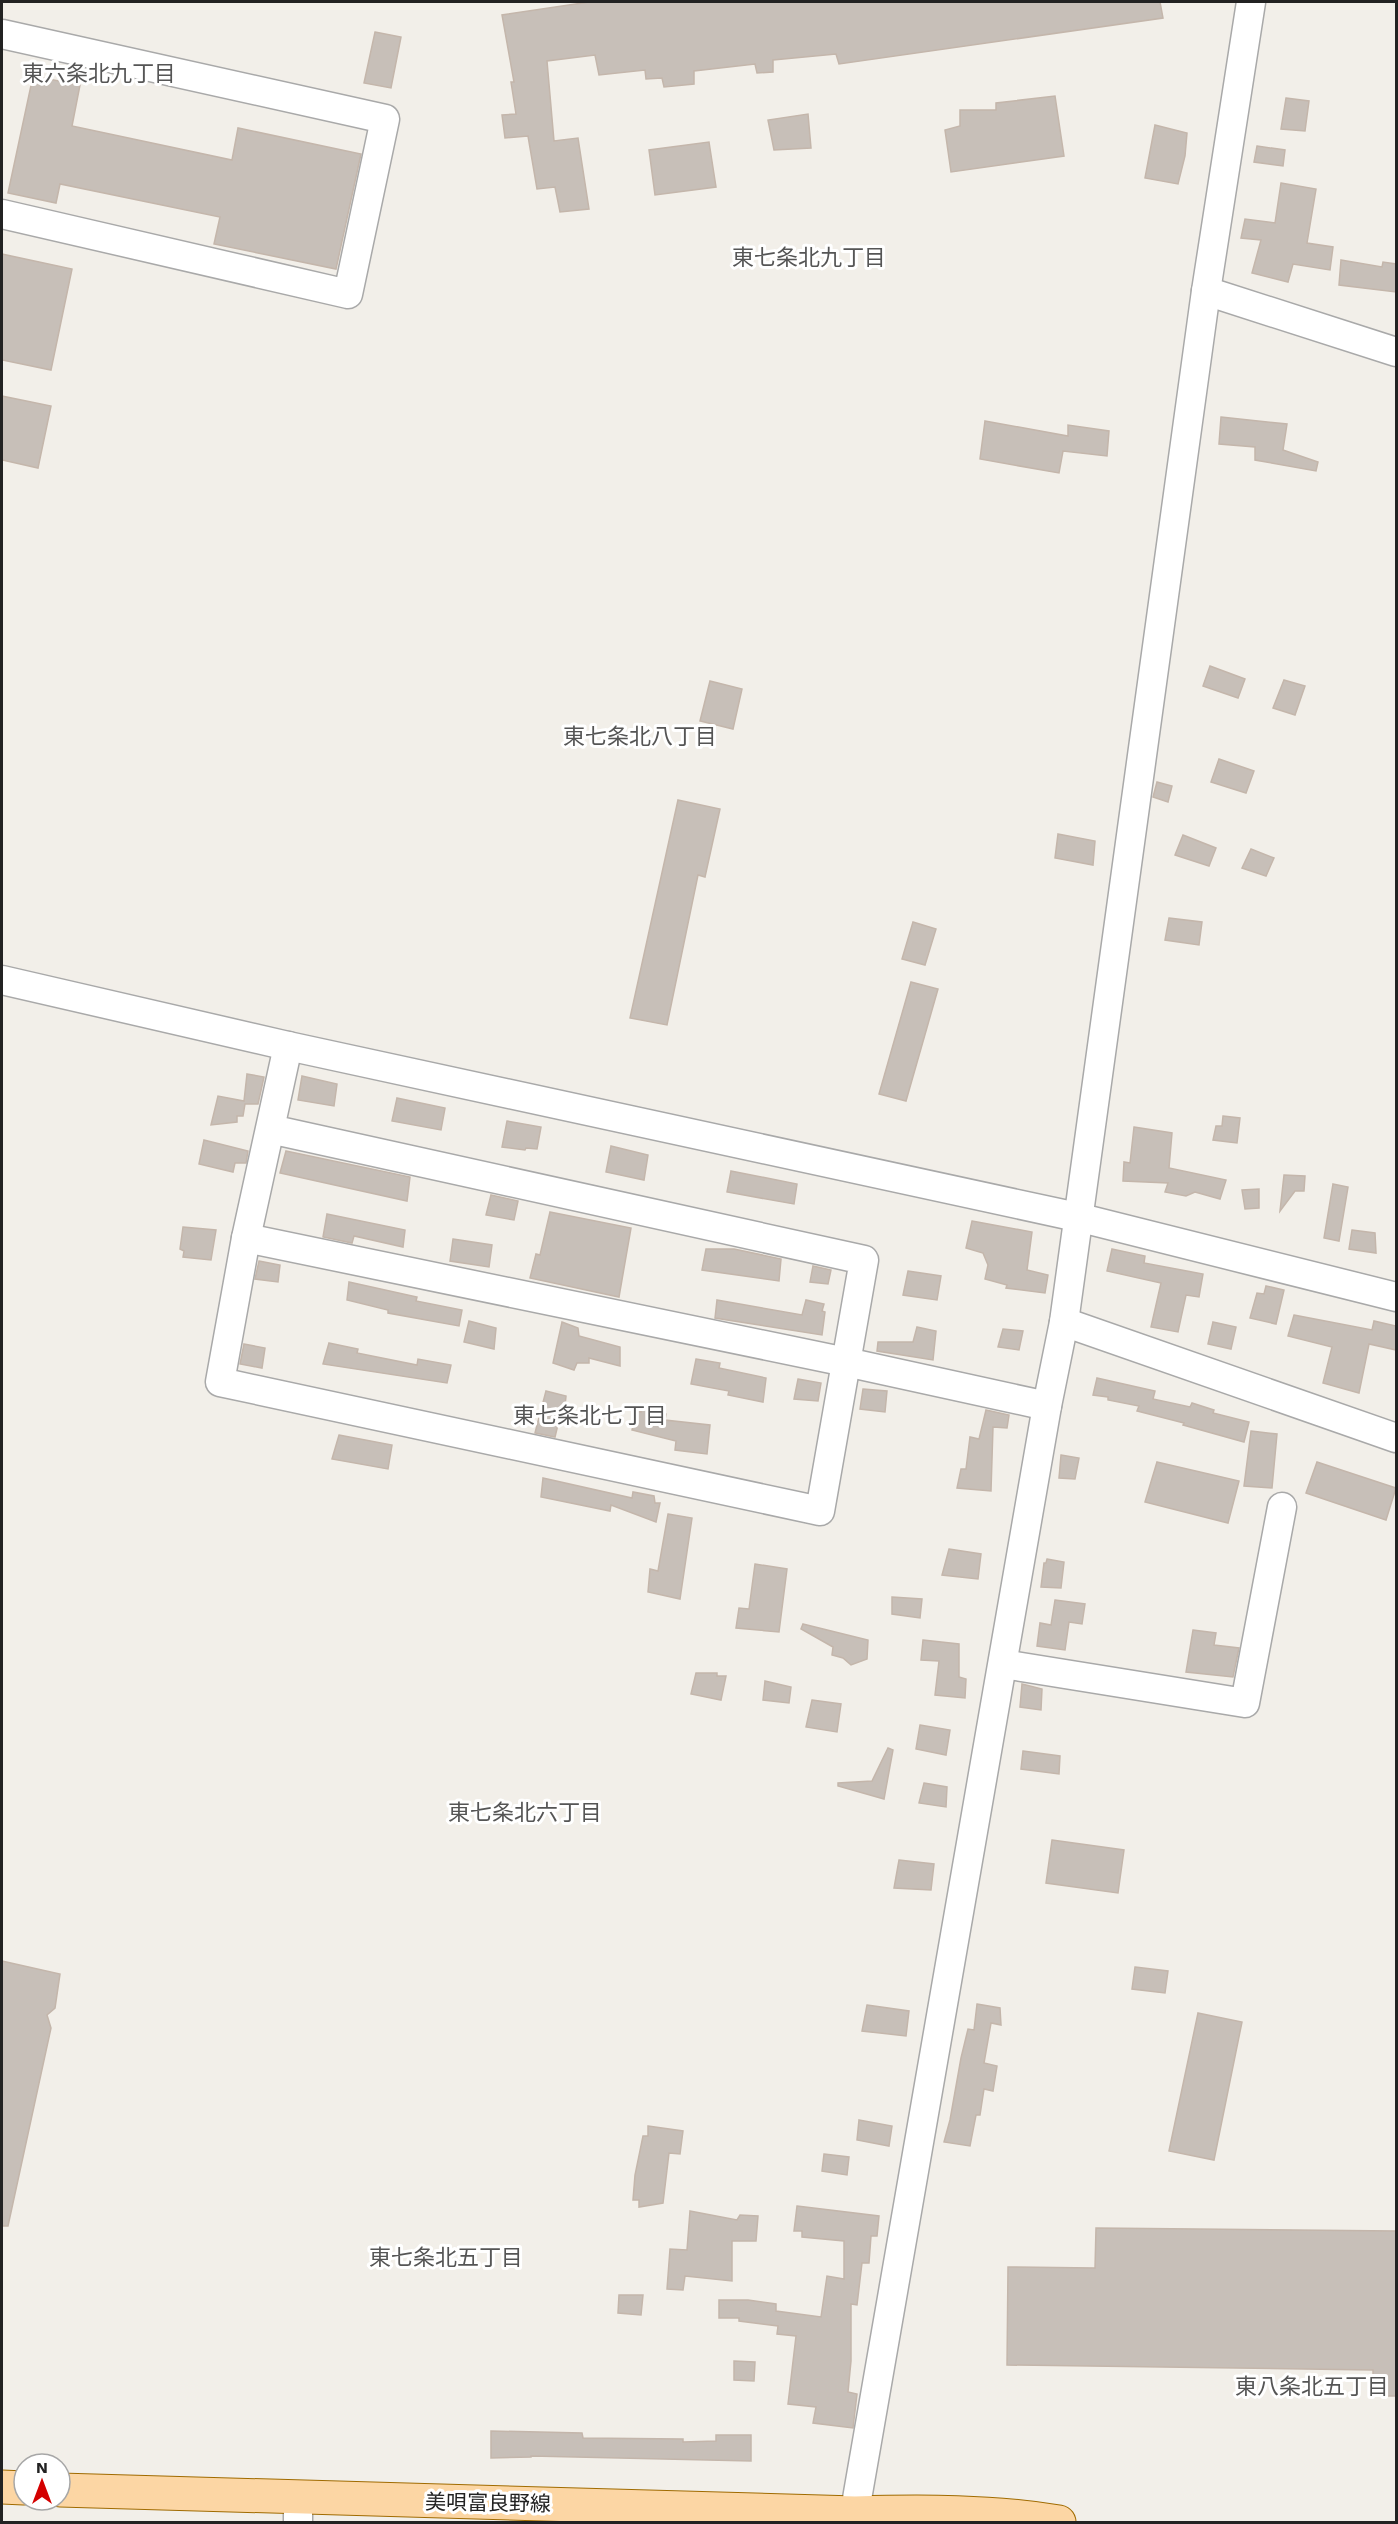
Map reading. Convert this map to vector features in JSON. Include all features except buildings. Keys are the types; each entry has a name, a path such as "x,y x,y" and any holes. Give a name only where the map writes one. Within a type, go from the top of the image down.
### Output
{"main road":[{"name":"美唄富良野線","path":"72,2491 298,2510 854,2518 918,2512 988,2514 1059,2523"}],"street":[{"path":"854,2518 1047,1406 1064,1322 1206,291 1251,2"},
{"path":"2,34 385,119 348,294 2,214"},
{"path":"1206,291 1396,352"},
{"path":"2,980 288,1046 1077,1217 1396,1297"},
{"path":"270,1130 864,1260 820,1511 220,1382 246,1238 288,1046"},
{"path":"246,1238 846,1362 1047,1406"},
{"path":"1064,1322 1396,1438"},
{"path":"1004,1664 1245,1703 1281,1507"}],"district":[{"name":"東六条北九丁目","path":"99,73"},
{"name":"東七条北九丁目","path":"809,257"},
{"name":"東七条北八丁目","path":"640,736"},
{"name":"東七条北七丁目","path":"590,1415"},
{"name":"東七条北六丁目","path":"525,1812"},
{"name":"東七条北五丁目","path":"446,2257"},
{"name":"東八条北五丁目","path":"1312,2386"}]}
